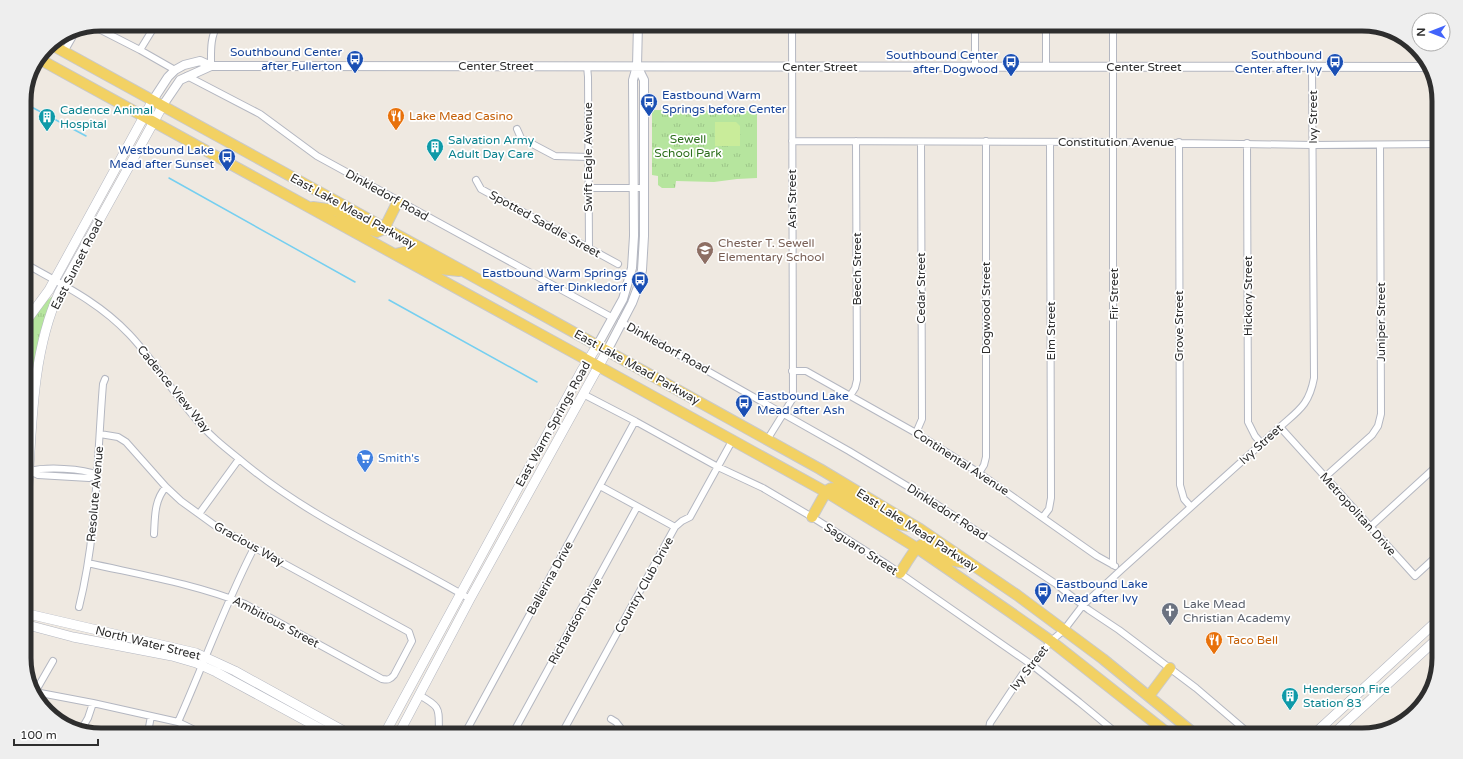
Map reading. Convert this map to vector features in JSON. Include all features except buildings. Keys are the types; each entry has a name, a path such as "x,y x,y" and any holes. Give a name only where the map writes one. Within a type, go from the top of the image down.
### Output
{"main road":[{"name":"East Lake Mead Parkway","path":"56,47 602,348 820,470 920,529 1064,630 1188,728"},
{"name":"East Lake Mead Parkway","path":"43,61 826,492 917,548 1051,641 1161,728"},
{"name":"Center Street","path":"144,116 153,100"},
{"name":"Center Street","path":"154,122 163,105"},
{"name":"East Sunset Road","path":"31,315 44,299 144,116"},
{"name":"East Sunset Road","path":"31,453 34,399 45,336 56,301 154,122"},
{"path":"307,206 335,210 376,232 384,229 398,201"},
{"path":"394,254 408,251 440,269 465,272"},
{"name":"East Warm Springs Road","path":"388,728 588,360 602,348"},
{"name":"East Warm Springs Road","path":"402,728 470,599 598,366 602,348"},
{"path":"31,391 34,399"},
{"path":"812,517 828,489 836,488 890,522 920,529"},
{"path":"508,506 518,512"},
{"path":"900,573 917,548 923,544 949,560 971,564"},
{"name":"North Water Street","path":"31,615 177,648 320,728"},
{"path":"1320,728 1432,625"},
{"name":"North Water Street","path":"31,626 73,637 204,662 235,671 338,728"},
{"path":"1340,728 1432,643"},
{"path":"1149,696 1170,668"},
{"path":"1371,680 1380,691"},
{"path":"1336,713 1346,722"}],"street":[{"path":"103,31 175,70"},
{"path":"140,50 152,31"},
{"path":"211,66 211,41 215,31"},
{"name":"East Warm Springs Road","path":"602,348 613,318 623,299 632,268 634,246 633,80 638,66 638,31"},
{"name":"Ash Street","path":"767,440 793,398 792,31"},
{"path":"974,31 975,67"},
{"path":"1046,31 1046,67"},
{"name":"Fir Street","path":"1113,31 1113,565"},
{"path":"64,52 72,37"},
{"name":"Center Street","path":"153,100 168,77 175,70 184,65 200,61 211,66"},
{"name":"Center Street","path":"163,105 180,80 211,66 1423,67"},
{"name":"Swift Eagle Avenue","path":"587,66 589,248"},
{"name":"East Warm Springs Road","path":"602,348 622,322 632,303 642,270 644,253 645,188 644,80 638,66"},
{"name":"Ivy Street","path":"989,728 990,723 1026,669 1032,666 1051,641 1064,630 1083,605 1262,444 1305,404 1312,392 1314,378 1312,68"},
{"name":"Dinkledorf Road","path":"187,76 260,114 316,156 613,318"},
{"path":"517,130 521,138 555,156 589,157"},
{"name":"Constitution Avenue","path":"792,141 1179,142 1313,145 1432,144"},
{"name":"Beech Street","path":"850,396 855,388 857,380 856,141"},
{"name":"Dogwood Street","path":"979,473 984,465 986,456 986,141"},
{"name":"Cedar Street","path":"916,432 922,419 921,142"},
{"name":"Elm Street","path":"1043,518 1049,509 1051,498 1050,142"},
{"name":"Grove Street","path":"1179,142 1180,485 1184,499 1191,507"},
{"name":"Hickory Street","path":"1247,143 1248,422 1253,433 1262,444"},
{"name":"Juniper Street","path":"1325,477 1372,435 1378,426 1381,414 1380,145"},
{"name":"Spotted Saddle Street","path":"476,180 481,189 618,264"},
{"path":"589,188 645,188"},
{"name":"Cadence View Way","path":"31,267 96,304 144,350 196,420 238,459 283,494 470,599"},
{"name":"Dinkledorf Road","path":"622,322 784,413 927,498 1056,584 1170,668 1243,728"},
{"name":"Continental Avenue","path":"792,371 806,371 916,432 979,473 1097,556 1121,570"},
{"name":"Resolute Avenue","path":"79,607 85,585 88,563 97,475 103,384 105,380"},
{"name":"Saguaro Street","path":"583,394 718,467 763,488 812,517 900,573 1032,666 1111,728"},
{"name":"Ballerina Drive","path":"468,728 635,421"},
{"name":"Metropolitan Drive","path":"1280,427 1415,576 1432,560"},
{"name":"Gracious Way","path":"100,434 118,437 126,442 166,487 199,514 222,530 409,632 412,637 412,641 400,660 394,675 391,679 387,680"},
{"name":"Country Club Drive","path":"565,728 675,527 690,517 732,441"},
{"path":"199,514 238,459"},
{"path":"1370,527 1432,470"},
{"path":"31,472 38,475 89,478 97,475"},
{"path":"600,486 675,527"},
{"path":"154,534 159,496 166,487"},
{"name":"Richardson Drive","path":"516,728 637,506"},
{"path":"178,722 230,598 254,548"},
{"name":"Ambitious Street","path":"88,563 201,588 230,598 245,604 377,677 387,680"},
{"path":"38,688 53,661"},
{"path":"41,694 93,703 178,722 190,728"},
{"path":"419,695 437,707 439,728"},
{"path":"83,726 93,703"},
{"path":"148,728 151,716"},
{"path":"611,719 616,722 621,728"}],"green space":[{"name":"Sewell School Park","path":"652,110 757,111 757,178 714,182 676,181 675,188 662,188 658,185 658,176 652,175"},
{"path":"715,122 736,122 740,126 740,146 715,146"},
{"path":"54,295 40,333 33,385 31,383 31,319 45,302"}],"waterway":[{"path":"31,107 86,136"},
{"path":"169,178 355,282"},
{"path":"389,300 537,382"}],"place":[{"name":"Southbound Center after Fullerton","path":"355,74"},
{"name":"Southbound Center after Dogwood","path":"1011,77"},
{"name":"Southbound Center after Ivy","path":"1335,77"},
{"name":"Eastbound Warm Springs before Center","path":"649,117"},
{"name":"Lake Mead Casino","path":"396,131"},
{"name":"Cadence Animal Hospital","path":"47,132"},
{"name":"Salvation Army Adult Day Care","path":"435,162"},
{"name":"Westbound Lake Mead after Sunset","path":"227,172"},
{"name":"Chester T. Sewell Elementary School","path":"705,265"},
{"name":"Eastbound Warm Springs after Dinkledorf","path":"640,295"},
{"name":"Eastbound Lake Mead after Ash","path":"744,418"},
{"name":"Smith's","path":"365,473"},
{"name":"Eastbound Lake Mead after Ivy","path":"1043,606"},
{"name":"Lake Mead Christian Academy","path":"1170,626"},
{"name":"Taco Bell","path":"1214,655"},
{"name":"Henderson Fire Station 83","path":"1290,711"}]}
